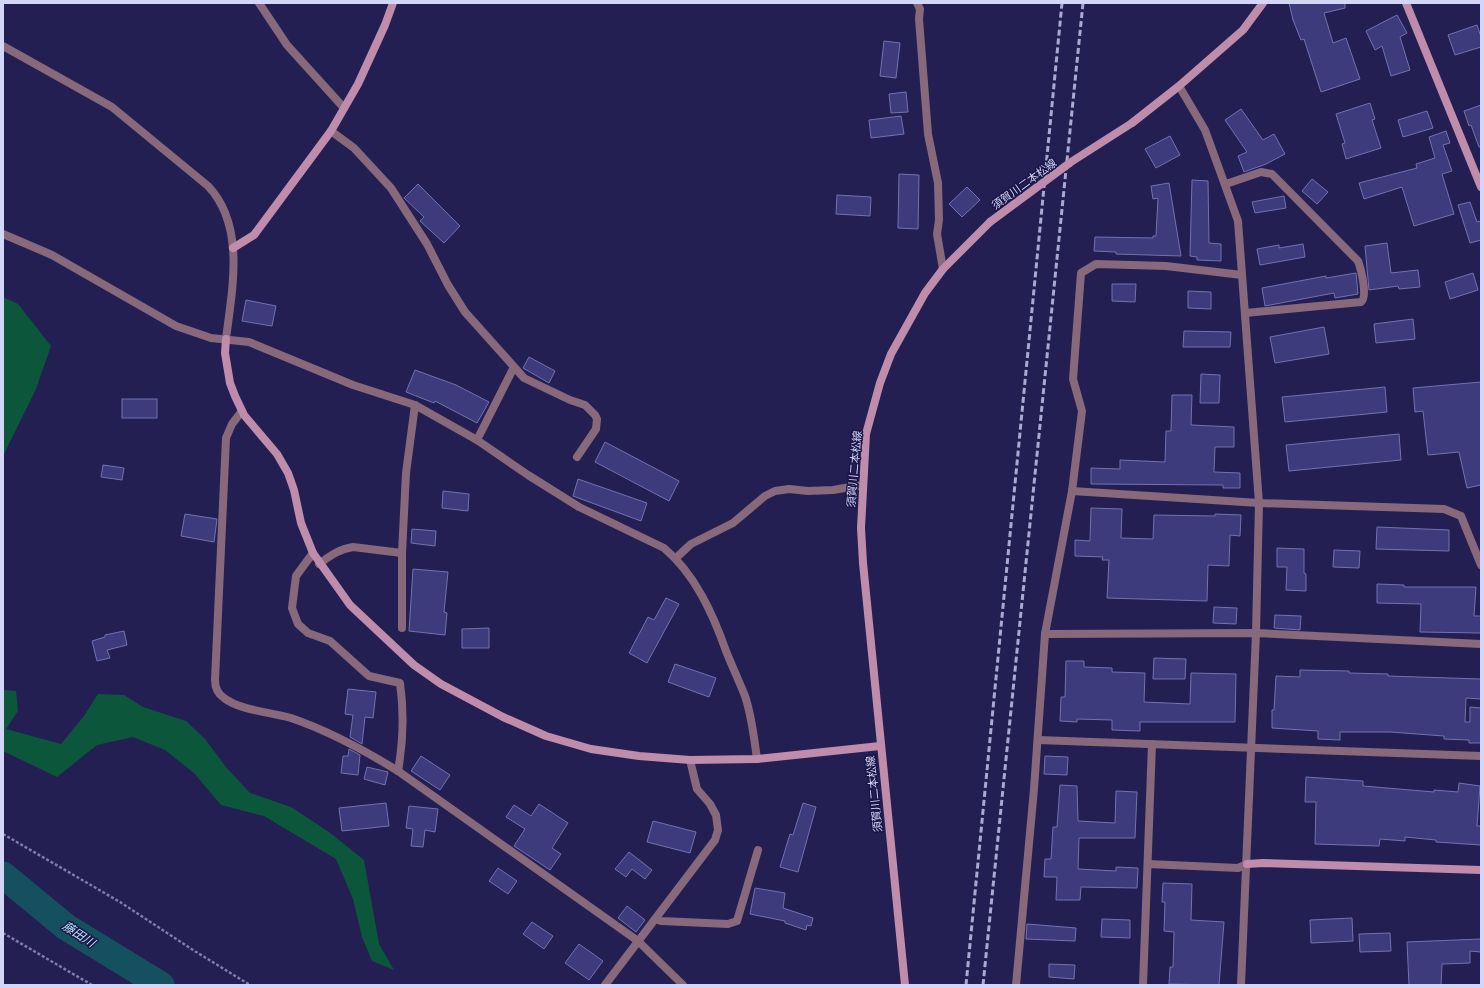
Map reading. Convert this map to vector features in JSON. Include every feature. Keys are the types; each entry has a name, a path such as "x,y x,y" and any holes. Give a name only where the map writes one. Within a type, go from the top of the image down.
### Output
{"street":[{"path":"259,3 287,45 344,108"},
{"path":"233,248 254,235 331,131 358,84 385,26 393,3"},
{"path":"917,3 920,10 928,134 938,183 939,220 937,234 943,269"},
{"name":"須賀川二本松線","path":"905,985 880,746 861,528 862,485 866,434 880,383 891,354 925,293 943,269 990,222 1071,162 1132,122 1180,86 1243,30 1263,3"},
{"path":"1406,3 1481,187"},
{"path":"3,46 112,107 208,186 222,202 230,228 234,268 225,353 230,383 242,411 252,426 262,434 277,454 288,473 294,490 301,523 313,553 320,564 350,605 414,665 442,684 502,717 546,736 591,749 639,756 690,760 757,759 880,746"},
{"path":"1180,86 1205,130 1226,184 1238,221 1259,503 1256,633 1241,985"},
{"path":"331,131 354,148 391,188 427,244 448,285 465,312 524,378 570,400 585,405 595,415 596,429 577,457"},
{"path":"1226,184 1261,172 1272,174 1358,261 1362,273 1364,297 1361,302 1245,313"},
{"path":"3,234 52,255 176,326 210,338 249,342 353,385 415,405 477,440 528,475 579,507 664,548 676,558 700,593 719,630 750,715 757,759"},
{"path":"1016,985 1038,740 1045,634 1072,491 1082,411 1073,379 1081,273 1096,264 1166,266 1242,275"},
{"path":"477,440 514,367"},
{"path":"402,628 402,553 406,473 415,405"},
{"path":"242,411 232,424 226,438 215,680 217,692 228,701 290,718 328,733 361,749 398,771 638,941 683,985"},
{"path":"676,558 691,544 733,523 765,496 775,491 789,489 808,491 833,490 862,485"},
{"path":"1072,491 1259,503 1444,509 1461,516 1481,565"},
{"path":"320,564 340,550 353,547 402,553"},
{"path":"313,553 296,576 292,608 298,624 308,632 330,640 369,676 400,683 402,696 398,771"},
{"path":"1045,634 1256,633 1481,644"},
{"path":"1038,740 1250,746 1481,756"},
{"path":"1143,985 1152,744"},
{"path":"605,985 715,840 718,830 716,815 710,804 696,789 690,760"},
{"path":"655,918 661,921 728,924 737,921 758,850"},
{"path":"1148,864 1238,868 1247,864 1263,863 1481,870"}],"path":[{"path":"3,834 120,902 250,985"},
{"path":"3,933 92,985"}],"green space":[{"path":"3,297 18,304 51,346 36,389 3,456"},
{"path":"3,690 16,691 18,711 6,729 61,744 84,716 98,694 124,695 143,707 186,721 205,739 226,767 250,793 291,807 329,832 364,860 379,944 394,970 372,961 362,937 353,899 336,859 264,816 221,805 194,773 165,750 133,737 97,745 57,777 3,751"}],"building":[{"path":"1289,3 1345,3 1345,8 1324,13 1333,43 1346,38 1360,79 1321,92 1304,39 1301,40 1293,20"},
{"path":"1397,15 1407,33 1400,37 1410,70 1391,76 1382,46 1375,50 1366,31"},
{"path":"1477,25 1481,37 1481,47 1455,55 1448,35"},
{"path":"884,41 900,43 896,78 880,76"},
{"path":"906,92 908,112 891,113 889,94"},
{"path":"1370,103 1375,119 1372,120 1381,148 1346,159 1342,144 1345,143 1336,114"},
{"path":"1481,105 1481,147 1479,147 1464,111"},
{"path":"1241,109 1263,140 1274,134 1285,154 1266,164 1244,172 1238,156 1247,152 1225,120"},
{"path":"1427,111 1433,128 1403,137 1398,120"},
{"path":"901,116 904,134 871,138 869,120"},
{"path":"1446,131 1450,143 1443,145 1452,171 1442,174 1454,214 1414,226 1402,187 1364,199 1359,183 1417,168 1416,164 1435,158 1429,137"},
{"path":"1170,136 1180,155 1156,168 1145,149"},
{"path":"899,174 919,175 918,229 898,228"},
{"path":"1312,179 1328,192 1317,204 1302,191"},
{"path":"1192,180 1208,181 1209,243 1221,244 1221,261 1197,260 1197,257 1190,256"},
{"path":"1169,183 1181,256 1116,254 1116,252 1094,251 1095,237 1153,238 1153,236 1156,236 1158,198 1153,199 1151,186"},
{"path":"418,184 460,226 444,243 420,221 424,217 404,198"},
{"path":"967,187 980,200 962,217 949,204"},
{"path":"837,195 871,197 870,216 836,214"},
{"path":"1284,196 1286,208 1255,213 1252,202"},
{"path":"1470,202 1477,222 1481,221 1481,240 1470,243 1458,205"},
{"path":"1387,243 1391,273 1418,270 1420,287 1399,289 1398,286 1369,290 1365,246"},
{"path":"1303,244 1305,257 1260,265 1257,249 1279,245 1279,248"},
{"path":"1356,273 1358,294 1335,298 1334,293 1265,306 1262,288 1326,276 1326,278"},
{"path":"1473,273 1478,290 1450,299 1445,282"},
{"path":"1112,284 1136,284 1135,302 1112,301"},
{"path":"1188,291 1211,292 1211,309 1188,308"},
{"path":"246,300 276,306 272,326 242,321"},
{"path":"1413,319 1415,339 1376,343 1374,324"},
{"path":"1324,327 1329,354 1275,363 1270,337"},
{"path":"1184,331 1231,332 1230,347 1183,347"},
{"path":"529,357 555,371 549,383 523,368"},
{"path":"415,370 456,385 489,402 477,423 435,401 434,403 406,392"},
{"path":"1201,374 1220,375 1219,403 1200,403"},
{"path":"1481,382 1481,485 1467,488 1459,452 1428,455 1423,411 1415,412 1413,388"},
{"path":"1385,387 1387,412 1285,422 1282,397"},
{"path":"1172,395 1192,395 1191,425 1234,427 1234,447 1215,447 1214,472 1240,473 1240,488 1223,488 1223,485 1091,484 1091,468 1120,469 1120,460 1165,462 1166,431 1171,431"},
{"path":"122,399 157,399 157,418 122,418"},
{"path":"1399,434 1401,460 1289,471 1286,445"},
{"path":"605,442 679,481 669,501 595,462"},
{"path":"103,465 124,468 122,480 101,477"},
{"path":"578,479 647,503 641,521 573,496"},
{"path":"443,491 469,494 468,511 442,508"},
{"path":"1091,508 1122,509 1121,538 1153,539 1154,515 1241,515 1240,536 1230,535 1229,566 1208,565 1207,601 1107,598 1109,560 1102,560 1103,557 1075,556 1075,540 1090,541"},
{"path":"185,514 217,519 214,542 181,536"},
{"path":"1377,527 1449,530 1449,551 1376,549"},
{"path":"412,529 436,531 435,546 411,543"},
{"path":"1277,548 1304,549 1306,591 1286,590 1287,567 1277,567"},
{"path":"1334,550 1360,551 1359,568 1333,567"},
{"path":"413,569 448,572 444,612 447,613 445,635 409,631"},
{"path":"1377,584 1404,585 1404,587 1476,587 1474,616 1481,616 1481,633 1420,632 1421,604 1377,603"},
{"path":"666,598 679,604 647,663 629,653 648,617 654,620"},
{"path":"1214,607 1237,608 1236,624 1213,623"},
{"path":"1275,615 1301,616 1300,630 1274,628"},
{"path":"489,628 489,648 462,648 462,629"},
{"path":"124,631 127,645 107,650 110,658 97,661 92,641 105,637 105,635"},
{"path":"1154,658 1186,659 1185,679 1153,679"},
{"path":"1066,661 1084,661 1084,667 1112,668 1112,672 1145,673 1144,702 1190,704 1191,673 1236,674 1235,722 1140,722 1140,731 1112,730 1112,720 1077,719 1077,722 1060,721 1061,697 1065,697"},
{"path":"675,664 716,678 709,697 668,682"},
{"path":"1300,670 1349,671 1349,673 1388,674 1388,676 1481,679 1481,699 1466,698 1465,722 1470,722 1470,707 1481,708 1481,743 1469,743 1469,740 1444,739 1444,736 1390,732 1340,732 1340,740 1318,739 1318,731 1272,728 1272,710 1274,710 1276,676 1300,677"},
{"path":"348,689 376,692 373,718 365,717 362,744 350,737 353,715 345,714"},
{"path":"349,749 360,755 358,775 341,773 343,756 348,756"},
{"path":"421,756 450,775 440,790 411,771"},
{"path":"1045,756 1068,757 1067,775 1044,774"},
{"path":"367,767 388,772 385,785 364,779"},
{"path":"1306,777 1363,781 1363,786 1434,792 1434,790 1458,792 1459,783 1480,786 1477,826 1481,826 1481,845 1436,842 1436,840 1405,837 1405,841 1380,839 1379,846 1315,844 1316,802 1305,802"},
{"path":"1060,785 1077,786 1078,821 1115,823 1116,791 1137,792 1135,838 1079,838 1078,869 1116,871 1116,867 1138,868 1137,888 1081,887 1080,900 1056,900 1057,877 1044,877 1045,859 1051,859 1053,827 1057,827"},
{"path":"386,803 389,826 342,831 339,808"},
{"path":"803,803 816,807 798,872 780,867 790,834 793,835"},
{"path":"539,804 568,823 552,848 561,854 550,870 514,846 525,829 506,817 514,805 531,816"},
{"path":"409,806 438,809 435,832 425,830 423,847 411,846 413,829 406,828"},
{"path":"653,821 696,832 690,853 647,842"},
{"path":"629,852 652,870 645,879 632,869 626,877 615,869"},
{"path":"498,868 517,881 508,894 489,881"},
{"path":"1163,883 1192,884 1191,920 1224,922 1219,985 1169,984 1170,967 1173,967 1174,932 1164,931 1165,902 1162,902"},
{"path":"755,888 785,893 783,908 813,918 811,926 807,925 806,930 785,923 785,921 750,914"},
{"path":"627,906 645,920 636,932 618,918"},
{"path":"1352,918 1353,941 1311,943 1310,920"},
{"path":"1102,919 1130,920 1130,938 1101,937"},
{"path":"532,922 553,936 544,949 523,934"},
{"path":"1027,924 1076,928 1075,941 1026,939"},
{"path":"1390,933 1391,951 1360,952 1359,934"},
{"path":"1481,939 1481,952 1470,951 1470,963 1442,964 1441,985 1409,985 1407,942"},
{"path":"579,944 603,961 589,980 565,963"},
{"path":"1049,964 1075,965 1074,979 1049,977"}],"waterway":[{"name":"藤田川","path":"3,875 66,927 161,985"}],"railway":[{"path":"966,985 1062,3"},
{"path":"983,985 1083,3"}]}
